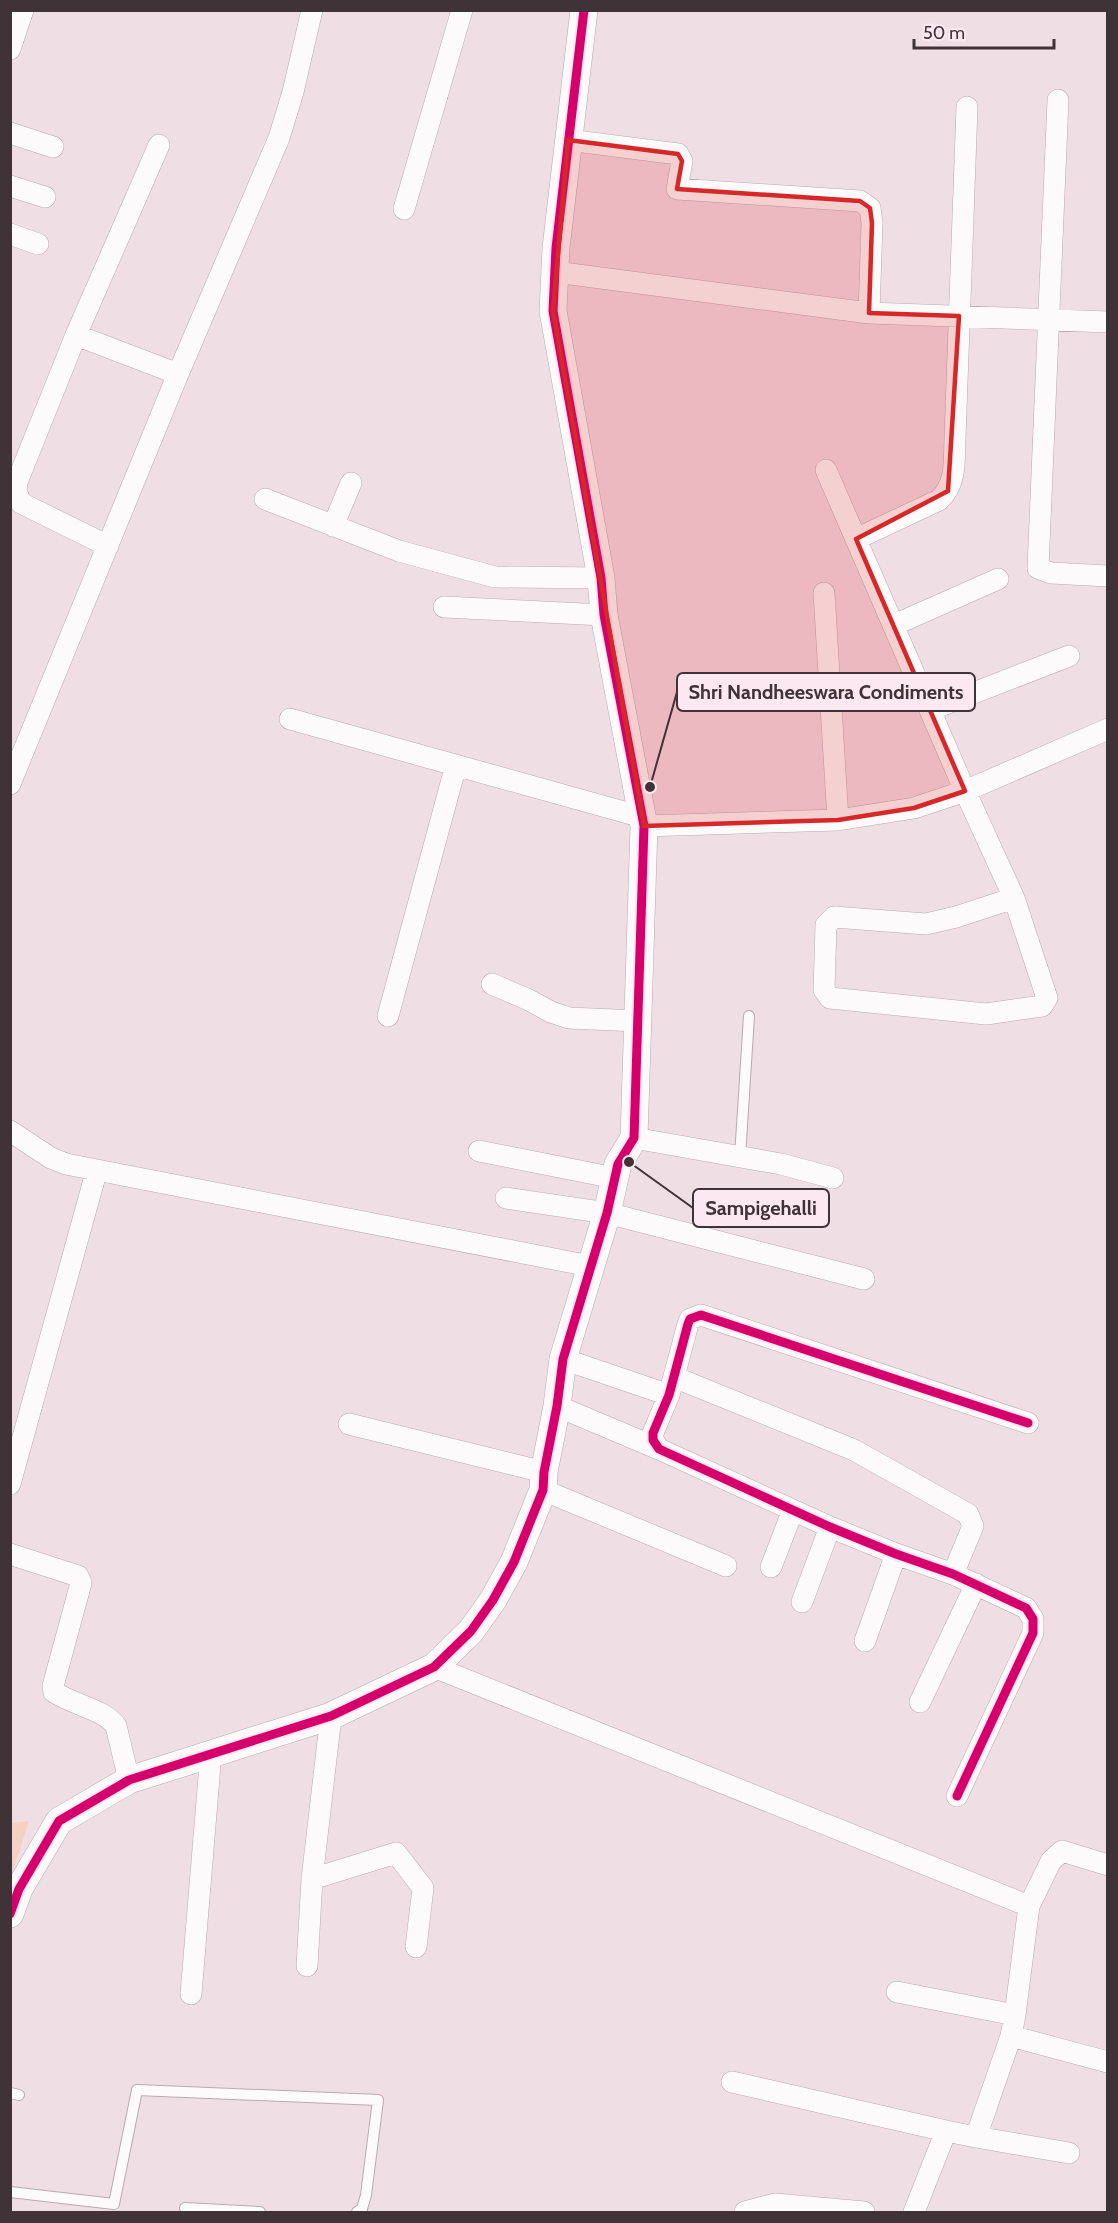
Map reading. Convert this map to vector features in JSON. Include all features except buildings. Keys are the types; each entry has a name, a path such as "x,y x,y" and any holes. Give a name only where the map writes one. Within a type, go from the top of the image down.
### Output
{"street":[{"path":"10,49 23,10"},
{"path":"10,784 178,374 279,138 293,92 312,10"},
{"path":"404,209 462,10"},
{"path":"10,1914 19,1889 59,1821 129,1780 331,1716 434,1667 471,1631 493,1600 514,1562 544,1481 563,1359 607,1213 618,1164 634,1138 638,1021 643,822 604,615 601,578 553,311 568,140 584,10"},
{"path":"1058,100 1038,568 1051,573 1107,576"},
{"path":"856,539 939,500 948,491 953,473 967,107"},
{"path":"10,133 53,147"},
{"path":"568,140 678,154 682,161 677,189 860,201 870,208 872,223 869,313"},
{"path":"108,546 21,503 16,491 24,460 159,145"},
{"path":"10,186 45,197"},
{"path":"10,234 38,244"},
{"path":"555,272 869,313 1107,321"},
{"path":"76,335 178,374"},
{"path":"826,470 965,792 1014,898 1047,998 1042,1006 986,1014 830,998 824,990 826,925 834,917 926,924 1014,898"},
{"path":"333,526 351,483"},
{"path":"265,499 399,551 495,577 601,578"},
{"path":"894,626 998,579"},
{"path":"824,593 837,820"},
{"path":"444,607 604,615"},
{"path":"930,710 1069,656"},
{"path":"290,719 456,765 643,822 837,820 914,808 965,792 1107,729"},
{"path":"388,1016 456,765"},
{"path":"492,984 569,1018 638,1021"},
{"path":"10,1131 51,1158 66,1164 590,1266"},
{"path":"634,1138 781,1164 833,1178"},
{"path":"479,1151 615,1178"},
{"path":"10,1484 94,1180"},
{"path":"506,1198 607,1213 864,1279"},
{"path":"659,1449 653,1440 653,1433 671,1386 690,1319 701,1315 1028,1423"},
{"path":"563,1359 671,1386 854,1450 968,1514 973,1526 953,1574"},
{"path":"557,1406 659,1449 830,1527 953,1574 1026,1608 1033,1619 1033,1633 957,1796"},
{"path":"349,1424 544,1481 726,1566"},
{"path":"771,1567 793,1510"},
{"path":"802,1602 830,1527"},
{"path":"10,1554 78,1576 81,1582 53,1686 54,1692 110,1718 116,1726 129,1780"},
{"path":"865,1641 896,1554"},
{"path":"920,1702 976,1584"},
{"path":"434,1667 1029,1906"},
{"path":"307,1966 312,1879 331,1716"},
{"path":"192,1994 211,1753"},
{"path":"976,2137 1011,2036 1029,1906 1051,1861 1062,1851 1107,1865"},
{"path":"312,1879 396,1853 423,1888 417,1947"},
{"path":"897,1992 1015,2015"},
{"path":"1011,2036 1107,2062"},
{"path":"732,2082 946,2131 1069,2153"},
{"path":"914,2212 946,2131"},
{"path":"745,2212 775,2204 864,2212"}],"lane":[{"path":"740,1157 749,1016"},
{"path":"10,2192 114,2204 137,2090 378,2100 366,2195 362,2209 357,2212"},
{"path":"185,2208 260,2212"}],"highlighted area":[{"path":"568,140 678,154 682,161 677,189 860,201 870,208 872,223 869,313 959,316 948,491 856,539 965,791 914,808 838,820 644,826 553,311"}],"shaded area":[{"path":"29,1821 11,1877 11,1823"}],"cycle path":[{"path":"10,1914 19,1889 59,1821 129,1780 331,1716 434,1667 471,1631 493,1600 514,1562 543,1490 563,1359 607,1213 618,1164 634,1138 644,826 604,615 601,578 553,311 556,248 584,10"},
{"path":"957,1796 1033,1633 1033,1619 1026,1608 953,1574 830,1527 659,1449 653,1440 653,1433 669,1395 690,1319 701,1315 1028,1423"}],"place":[{"name":"Shri Nandheeswara Condiments","path":"650,787"},
{"name":"Sampigehalli","path":"629,1162"}]}
